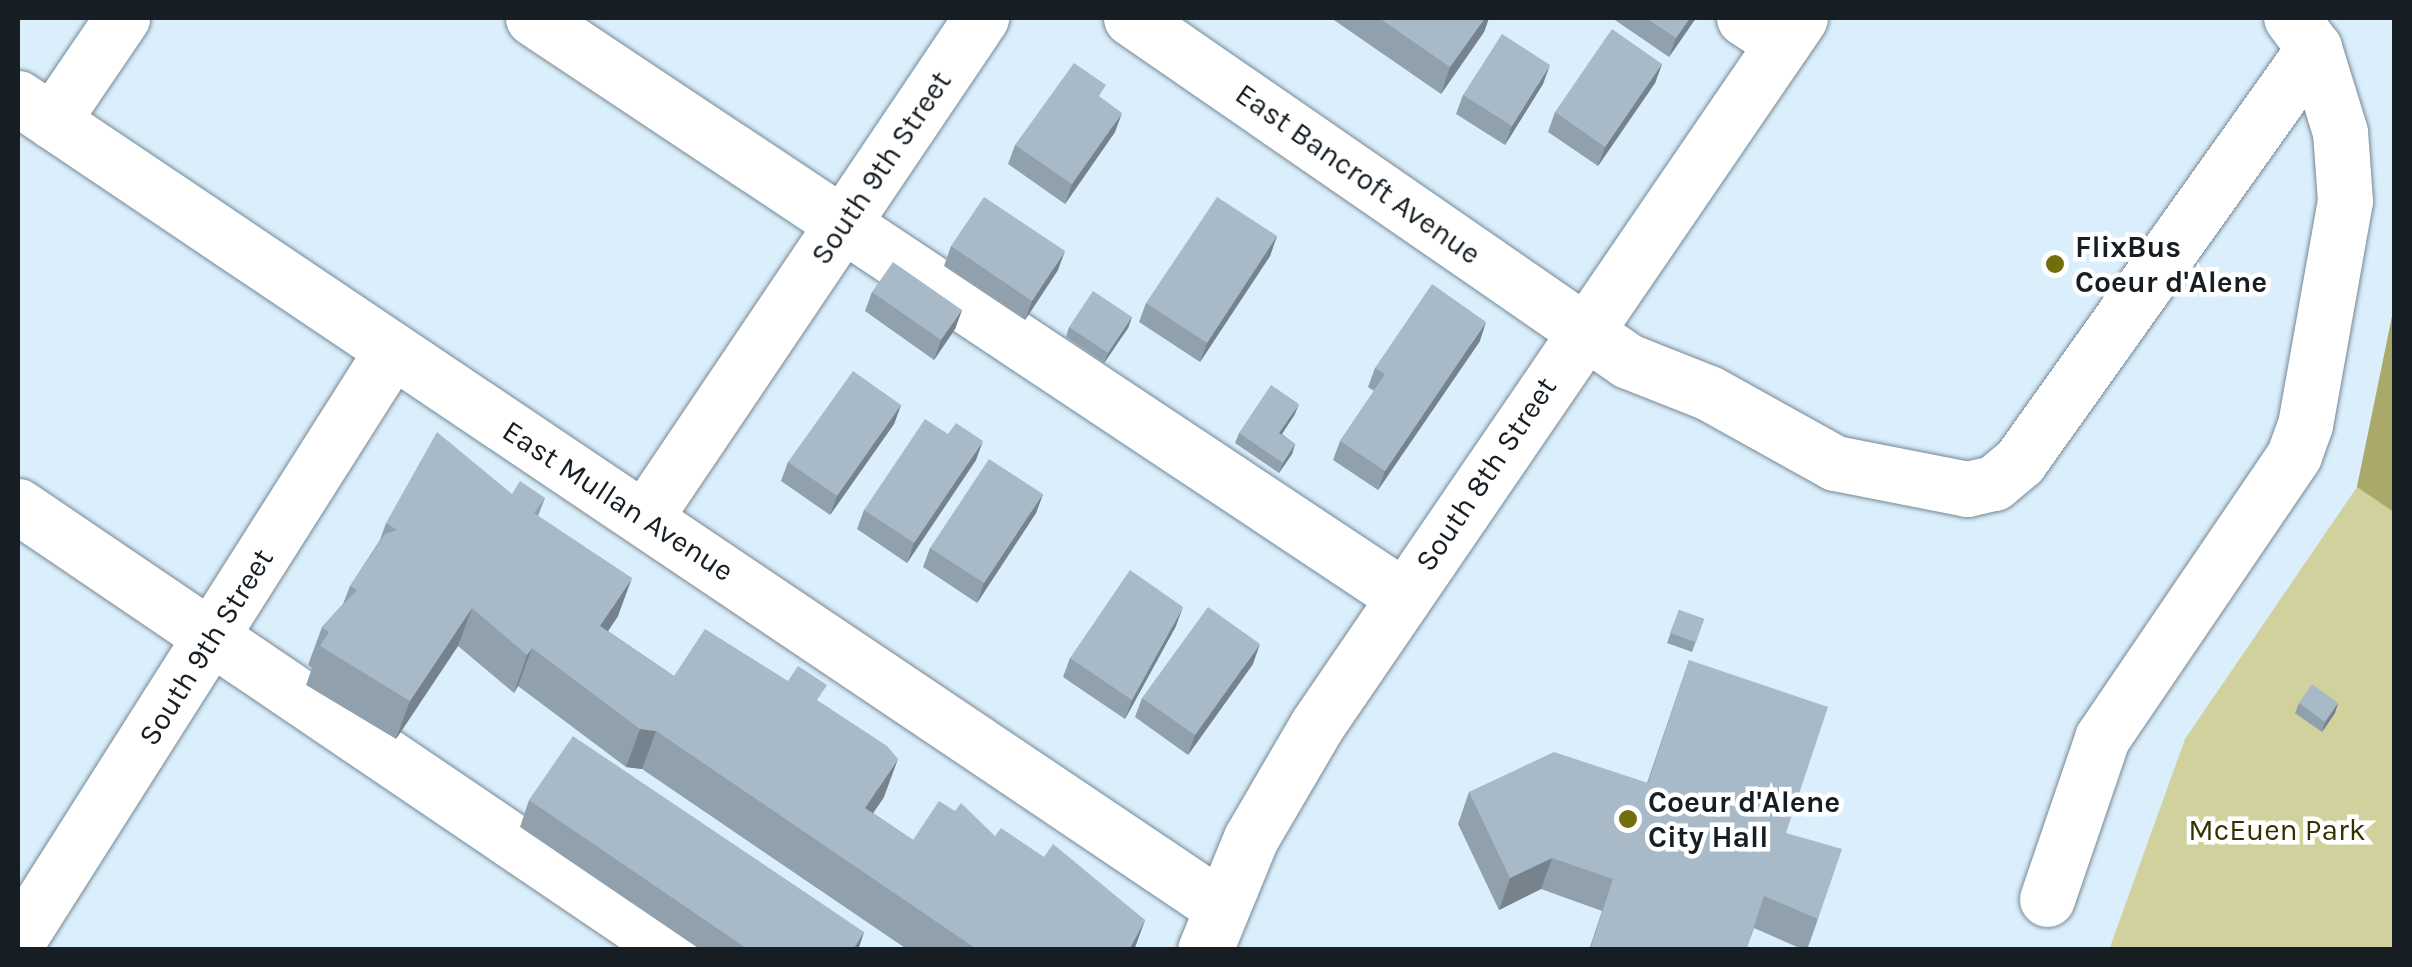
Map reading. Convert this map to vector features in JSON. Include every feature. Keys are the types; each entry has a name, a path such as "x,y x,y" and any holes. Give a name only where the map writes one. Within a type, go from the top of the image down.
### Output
{"street":[{"path":"35,110 122,18"},
{"path":"533,18 1404,597"},
{"name":"South 9th Street","path":"645,518 981,18"},
{"name":"East Bancroft Avenue","path":"1131,18 1584,330 1835,463 1925,487 1994,483 2020,461 2302,33"},
{"name":"South 8th Street","path":"1212,927 1317,725 1584,330 1776,26"},
{"path":"2046,899 2102,738 2294,456 2306,425 2345,201 2340,132 2302,33"},
{"name":"East Mullan Avenue","path":"35,110 391,352 645,518 1212,927"},
{"name":"South 9th Street","path":"32,933 391,352"},
{"path":"18,506 673,950"}],"green space":[{"name":"McEuen Park","path":"2394,307 2394,949 2109,950 2185,739 2357,487"}],"shaded area":[{"path":"2394,307 2394,512 2357,487"}],"building":[{"path":"1379,18 1485,18 1450,67"},
{"path":"1646,18 1690,18 1676,38"},
{"path":"1612,29 1662,64 1605,147 1555,112"},
{"path":"1502,34 1550,65 1512,126 1463,95"},
{"path":"1074,63 1106,85 1099,96 1122,113 1072,184 1015,145"},
{"path":"984,197 1065,251 1032,301 951,246"},
{"path":"1217,197 1277,236 1207,343 1146,303"},
{"path":"893,262 962,310 941,340 872,292"},
{"path":"1432,284 1486,322 1385,471 1340,441 1385,374 1375,368"},
{"path":"1093,291 1132,317 1108,353 1069,327"},
{"path":"853,371 901,405 837,496 788,462"},
{"path":"1271,385 1299,404 1279,433 1295,444 1283,463 1239,433"},
{"path":"925,419 948,434 956,423 983,441 914,543 864,510"},
{"path":"437,432 512,494 520,481 545,498 534,513 632,578 600,626 674,676 705,629 788,681 798,666 827,685 817,700 887,746 898,759 865,808 913,840 939,801 955,811 961,803 995,836 1001,828 1044,857 1053,844 1145,920 1129,950 978,950 656,731 640,729 532,648 527,655 472,608 410,701 320,646 329,632 322,627 357,590 350,586 385,534 397,530 386,523"},
{"path":"989,459 1043,494 984,583 930,548"},
{"path":"1130,570 1183,607 1132,700 1070,658"},
{"path":"1208,607 1260,644 1195,735 1142,698"},
{"path":"1679,610 1704,619 1696,642 1670,633"},
{"name":"Coeur d'Alene City Hall","path":"1689,660 1828,707 1786,833 1842,849 1818,919 1764,896 1746,950 1590,950 1613,879 1552,858 1510,878 1469,792 1554,752 1648,783"},
{"path":"2312,684 2338,703 2325,722 2299,703"},
{"path":"573,736 864,932 853,950 749,950 529,800"}],"place":[{"name":"FlixBus Coeur d'Alene","path":"2055,264"},
{"name":"Coeur d'Alene City Hall","path":"1628,819"}]}
